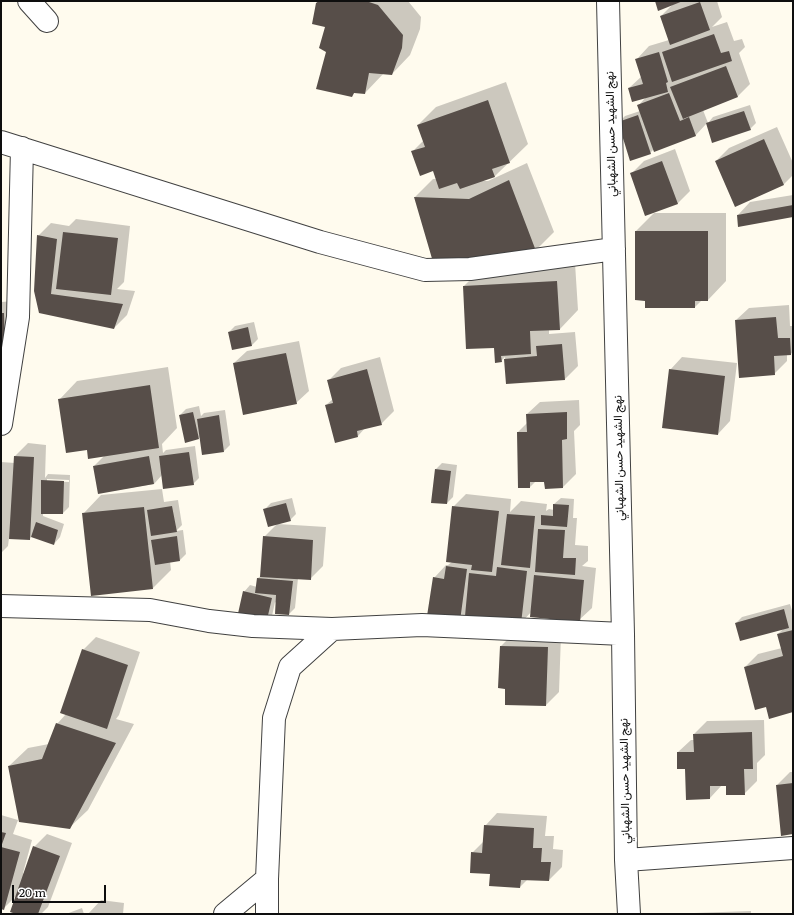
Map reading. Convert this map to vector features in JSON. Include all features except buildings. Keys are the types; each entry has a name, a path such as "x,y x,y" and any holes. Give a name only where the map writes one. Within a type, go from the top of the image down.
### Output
{"street":[{"path":"29,1 46,21"},
{"name":"نهج الشهيد حسن الشهباني","path":"608,1 623,634 626,860 629,914"},
{"path":"1,142 320,242 425,270 470,269 614,249"},
{"path":"1,424 18,317 22,148"},
{"path":"1,606 150,610 209,622 253,626 332,629 422,625 623,634"},
{"path":"267,914 267,879 274,718 290,667 332,629"},
{"path":"626,860 793,848"},
{"path":"225,914 267,879"}]}
